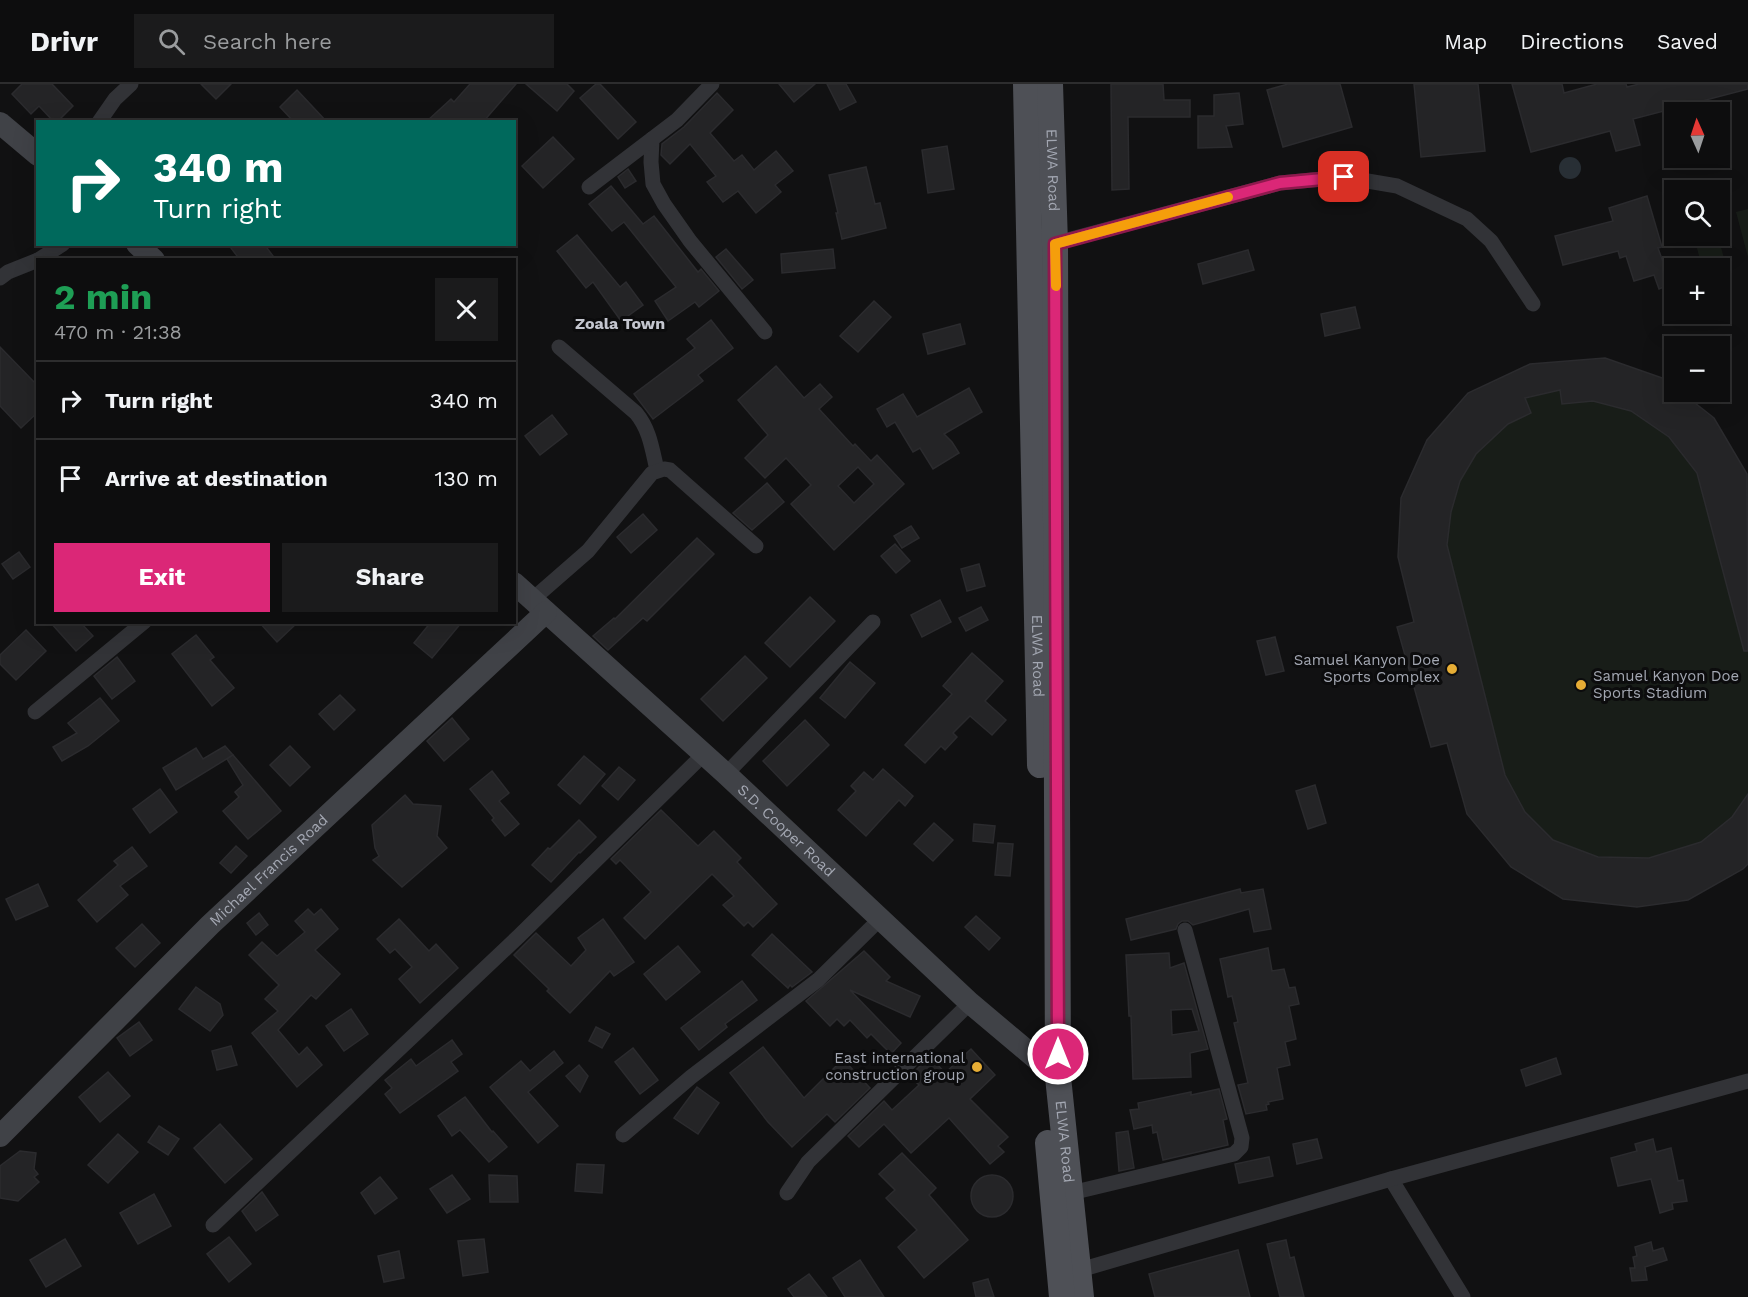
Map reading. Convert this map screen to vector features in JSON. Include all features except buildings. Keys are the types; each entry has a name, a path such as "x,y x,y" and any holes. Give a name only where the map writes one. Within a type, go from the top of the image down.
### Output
{"main road":[{"name":"ELWA Road","path":"1026,84 1041,805 1050,1070 1062,1297"},
{"name":"ELWA Road","path":"1050,84 1055,244 1050,1070 1071,1193 1082,1297"}],"street":[{"path":"100,120 131,84"},
{"path":"589,187 677,120 712,84"},
{"path":"0,123 36,153"},
{"path":"652,139 653,184 664,204 690,241 765,332"},
{"path":"1030,250 1280,183 1344,177 1397,186 1467,219 1491,241 1533,304"},
{"path":"41,258 60,246"},
{"path":"139,246 152,258"},
{"path":"0,278 8,272 36,261"},
{"path":"559,346 636,413 644,423 650,436 657,470"},
{"path":"539,605 657,470 669,471 756,546"},
{"name":"S.D. Cooper Road","path":"516,585 726,774 970,1003 1050,1070"},
{"name":"Michael Francis Road","path":"0,1136 210,925 539,605"},
{"path":"726,774 873,622"},
{"path":"35,712 142,624"},
{"path":"213,1225 519,936 704,754"},
{"path":"623,1135 691,1077 818,980 880,919"},
{"path":"1071,1193 1234,1154 1241,1147 1242,1138 1185,930"},
{"path":"787,1193 808,1162 970,1003"},
{"path":"1080,1270 1391,1179 1748,1081"},
{"path":"1391,1179 1463,1297"}],"shaded area":[{"path":"1570,157 1578,160 1581,168 1578,176 1570,179 1562,176 1559,168 1562,160"},
{"path":"1748,209 1748,257 1736,212"},
{"path":"1696,246 1721,246 1724,258 1700,258"},
{"name":"Samuel Kanyon Doe Sports Stadium","path":"1605,358 1664,379 1664,402 1694,402 1714,418 1748,476 1748,864 1688,900 1637,907 1563,899 1511,867 1467,814 1447,743 1431,747 1397,627 1414,622 1398,557 1401,498 1427,440 1468,393 1530,364"}],"slow traffic":[{"path":"1056,286 1055,244 1228,197"}],"place":[{"name":"Samuel Kanyon Doe Sports Complex","path":"1452,669"},
{"name":"Samuel Kanyon Doe Sports Stadium","path":"1581,685"},
{"name":"East international construction group","path":"977,1067"}],"district":[{"name":"Zoala Town","path":"620,323"}],"route":[{"path":"1058,1054 1058,545 1055,244 1280,183 1344,177"}]}
